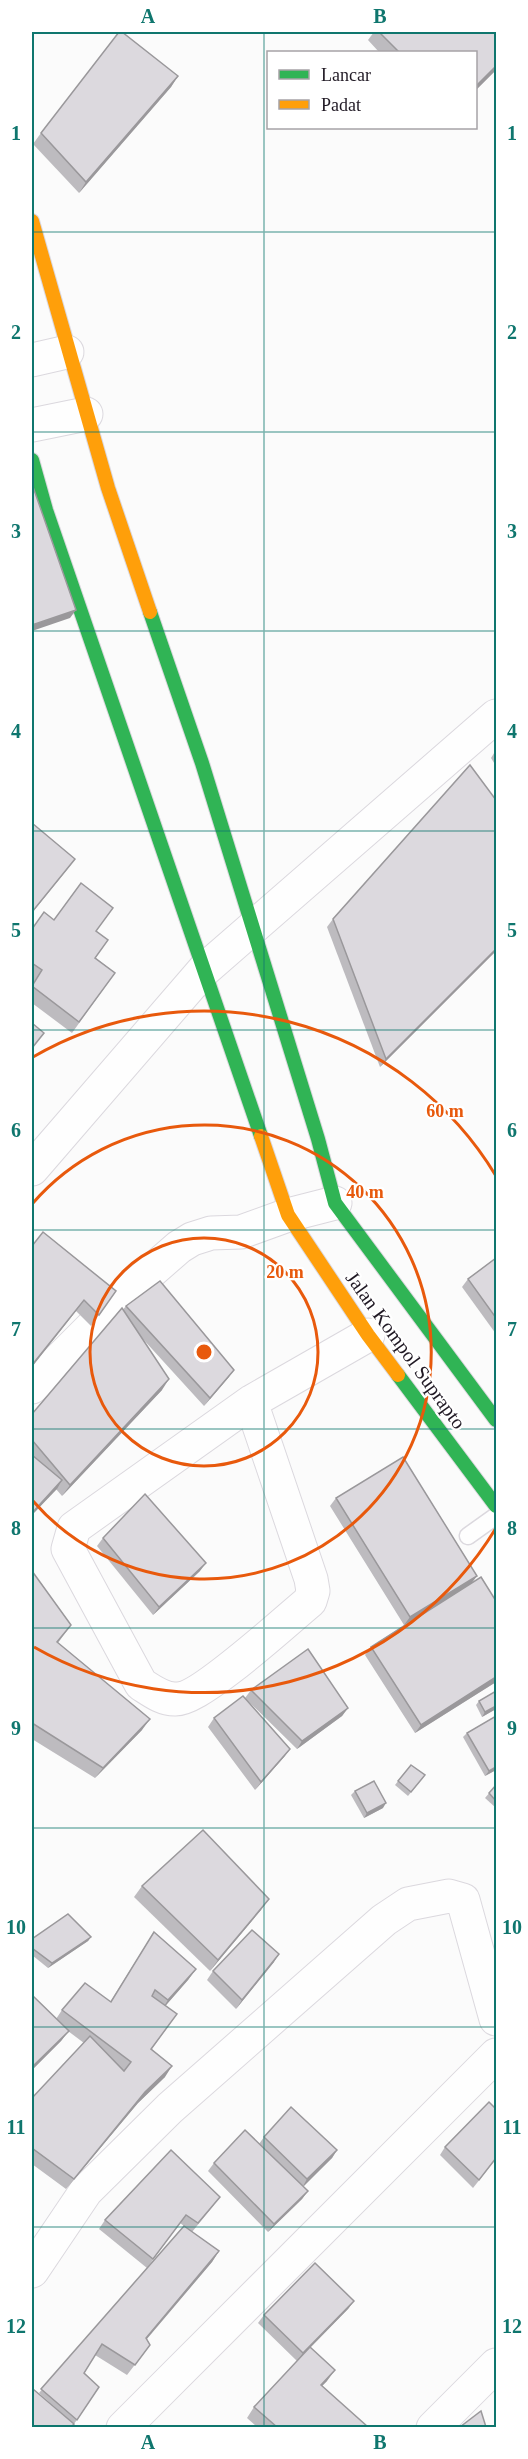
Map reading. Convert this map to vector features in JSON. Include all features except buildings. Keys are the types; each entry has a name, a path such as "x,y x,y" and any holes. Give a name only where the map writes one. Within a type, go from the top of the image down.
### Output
{"street":[{"path":"32,221 67,352 108,488 202,763 318,1138 335,1203 288,1215 241,1232 211,1233 192,1239 179,1247 124,1294 32,1387"},
{"path":"32,360 67,352"},
{"path":"32,425 86,414"},
{"name":"Jalan Kompol Suprapto","path":"32,460 50,521 288,1215 368,1335 496,1506"},
{"path":"32,1169 203,971 496,716"},
{"name":"Jalan Kompol Suprapto","path":"335,1203 496,1420"},
{"path":"251,1402 311,1579 313,1596 310,1601 206,1686 177,1700 160,1696 141,1684 68,1549 74,1528 251,1402 368,1335"},
{"path":"32,2271 86,2191 102,2174 170,2108 384,1920 408,1904 449,1896 459,1898 465,1904 496,2019"},
{"path":"123,2427 496,2055"},
{"path":"433,2427 496,2366"},
{"path":"467,2395 478,2427"}],"lane":[{"path":"468,1536 496,1515"}],"traffic: fast":[{"path":"32,460 46,510 261,1136"},
{"path":"150,612 202,763 318,1139 335,1203 496,1420"},
{"path":"398,1375 496,1506"}],"traffic: slow":[{"path":"32,221 108,488 150,612"},
{"path":"261,1136 288,1215 368,1335 398,1375"}]}
